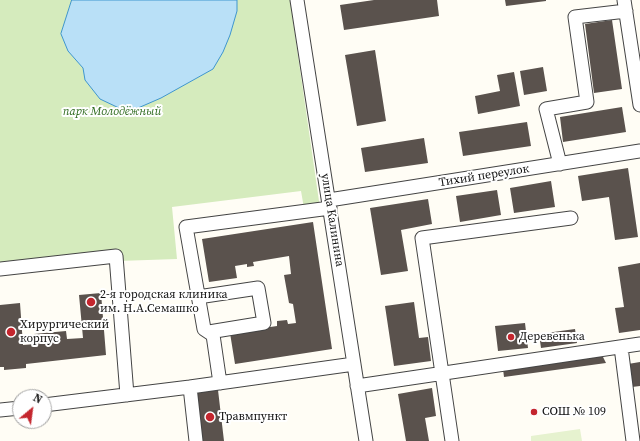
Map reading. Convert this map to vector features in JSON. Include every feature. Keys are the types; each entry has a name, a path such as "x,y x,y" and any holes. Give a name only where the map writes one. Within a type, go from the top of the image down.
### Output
{"street":[{"name":"улица Калинина","path":"298,0 366,441"},
{"path":"560,164 546,109 587,102 575,17 625,5 640,105"},
{"name":"Тихий переулок","path":"198,297 186,227 640,151"},
{"path":"452,441 422,238 571,218"},
{"path":"0,269 116,256 127,395"},
{"path":"209,332 264,323 258,288 198,297 204,329 213,335 220,383"},
{"path":"358,386 442,372 640,344"},
{"path":"621,346 633,441"},
{"path":"52,404 190,387 354,364"},
{"path":"190,387 196,441"},
{"path":"0,410 12,409"}],"green space":[{"name":"парк Молодёжный","path":"0,0 290,0 321,215 305,214 301,191 172,207 177,259 0,265"},
{"path":"580,429 582,441 531,441 531,436"}],"water":[{"path":"72,0 237,0 237,11 223,52 213,69 161,98 138,108 119,108 100,99 85,80 83,68 68,51 61,34"}],"building":[{"path":"374,0 437,0 439,16 344,30 340,5"},
{"path":"505,0 546,0 546,1 506,6"},
{"path":"612,20 622,89 594,93 585,24"},
{"path":"375,50 386,121 357,126 345,55"},
{"path":"543,67 547,91 524,95 520,71"},
{"path":"514,72 520,106 478,114 475,96 500,91 497,75"},
{"path":"622,107 626,132 563,142 560,117"},
{"path":"527,122 531,146 463,156 459,132"},
{"path":"424,138 428,163 365,172 361,148"},
{"path":"628,168 638,237 615,240 609,197 582,201 578,176"},
{"path":"551,181 555,207 514,213 510,188"},
{"path":"497,190 501,215 460,222 456,196"},
{"path":"428,199 432,224 401,230 408,271 381,275 370,208"},
{"path":"313,222 332,349 235,364 230,333 277,326 277,321 287,320 288,324 296,323 293,304 289,303 284,275 291,274 289,256 253,262 254,266 247,267 247,264 235,266 237,278 209,282 202,239"},
{"path":"640,263 640,330 619,333 615,308 624,307 618,267"},
{"name":"Хирургический корпус","path":"101,293 106,355 26,364 26,368 4,370 4,367 0,367 0,305 20,303 23,345 35,344 34,334 66,331 67,339 83,338 79,295"},
{"path":"414,302 419,338 428,337 431,361 394,366 385,306"},
{"name":"Деревенька","path":"525,323 528,348 498,351 495,326"},
{"path":"575,329 577,343 541,348 539,334"},
{"path":"602,355 606,363 504,377 503,369"},
{"path":"640,362 640,386 632,387 628,364"},
{"path":"432,388 436,416 425,418 429,441 406,441 398,394"},
{"name":"Травмпункт","path":"218,390 224,441 201,441 195,393"}],"place":[{"name":"2-я городская клиника им. Н.А.Семашко","path":"91,302"},
{"name":"Хирургический корпус","path":"11,332"},
{"name":"Деревенька","path":"511,337"},
{"name":"СОШ № 109","path":"534,412"},
{"name":"Травмпункт","path":"210,417"}]}
